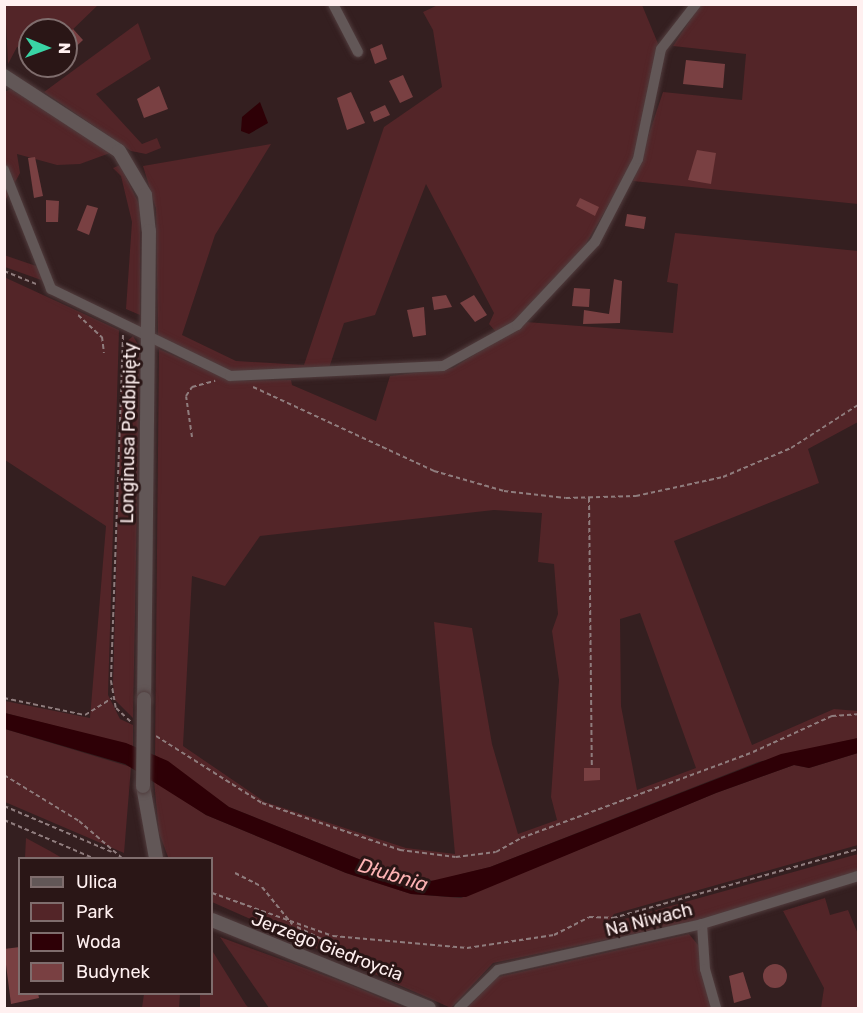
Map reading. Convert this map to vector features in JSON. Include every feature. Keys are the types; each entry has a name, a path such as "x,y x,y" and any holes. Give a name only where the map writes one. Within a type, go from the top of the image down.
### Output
{"street":[{"path":"333,4 358,52"},
{"path":"4,170 51,289 230,376 443,366 517,325 595,242 617,206 638,159 661,49 696,4"},
{"name":"Longinusa Podbipięty","path":"4,76 110,143 137,173 149,220 143,786 156,857"},
{"name":"Na Niwach","path":"459,1008 498,970 702,924 858,876"},
{"name":"Jerzego Giedroycia","path":"213,920 429,1008"},
{"path":"702,924 705,969 716,1008"}],"path":[{"path":"4,272 51,289"},
{"path":"76,314 102,337 104,353"},
{"path":"126,327 117,401 112,698 131,723"},
{"path":"192,437 185,401 188,391 230,376"},
{"path":"251,386 446,476 522,494 589,498 665,491 740,471 806,440 858,405"},
{"path":"589,498 592,768"},
{"path":"4,698 85,715 112,698"},
{"path":"163,740 262,803 400,850 456,857 496,852 521,838 753,752 832,716 858,714"},
{"path":"4,775 53,802 121,857"},
{"path":"4,806 114,852"},
{"path":"4,820 91,857"},
{"path":"235,873 262,886 293,925 360,942 413,948 524,942 572,930 589,917 614,918 858,849"},
{"path":"213,893 293,925 352,954"}],"green space":[{"path":"5,4 98,4 78,24 78,18 18,18 18,47 8,64"},
{"path":"440,4 642,5 659,46 638,141 629,170 584,247 513,323 496,332 489,324 494,313 426,184 375,315 344,323 329,368 230,372 158,336 156,209 143,166 271,144 215,235 182,335 236,361 304,365 384,127 442,87 433,30 423,12"},
{"path":"700,5 858,5 858,204 633,181 663,92 742,100 746,54 673,46"},
{"path":"138,23 151,59 96,94 142,144 157,138 161,148 146,154 131,151 44,92 63,78 78,78 78,67"},
{"path":"11,89 110,153 80,164 57,165 17,154 20,173 5,201 4,92"},
{"path":"120,165 140,206 140,315 126,309 132,222 121,176 113,168"},
{"path":"675,233 858,251 858,422 808,449 819,483 674,541 752,745 834,709 858,711 858,738 758,762 490,867 435,881 406,878 229,807 155,755 159,349 231,381 291,380 292,385 376,421 390,376 453,368 526,322 673,333 678,284 667,282","holes":["494,510 542,513 538,562 554,564 558,614 552,631 559,680 551,797 557,820 518,834 492,744 472,628 434,622 455,854 406,848 265,802 183,746 192,576 225,586 260,536","640,613 696,768 637,790 621,706 620,619"]},
{"path":"4,255 39,267 44,281 5,267"},
{"path":"4,277 119,330 108,695 120,719 133,725 133,746 5,713 5,701 90,718 106,526 5,460"},
{"path":"133,336 140,348 133,718 115,700 113,684 121,397 125,343"},
{"path":"5,729 131,767 124,853 5,802"},
{"path":"858,753 858,845 614,914 606,924 858,854 858,871 695,921 493,963 451,1008 213,902 213,857 168,857 159,833 154,781 206,815 346,873 411,894 461,898 716,793 794,765 809,768"},
{"path":"26,838 60,857 25,857"},
{"path":"825,898 830,915 848,910 858,934 858,1008 821,1008 824,988 783,911"},
{"path":"689,934 698,945 711,1008 467,1008 488,981 502,976"},
{"path":"220,937 346,983 405,1008 269,1008"},
{"path":"213,952 249,1008 200,1008 200,995 213,995"},
{"path":"144,995 180,995 179,1008 142,1008"}],"water":[{"path":"260,102 268,123 249,134 241,131 242,117"},
{"name":"Dłubnia","path":"5,713 126,743 168,761 229,807 401,876 431,881 490,867 781,754 858,738 858,753 809,768 794,765 716,793 466,897 451,897 411,894 346,873 206,815 125,764 5,729"}],"building":[{"path":"78,34 83,40 78,45"},
{"path":"382,44 387,59 375,64 370,49"},
{"path":"686,60 725,64 723,88 683,84"},
{"path":"403,75 413,97 400,103 389,81"},
{"path":"159,86 168,109 144,118 137,99"},
{"path":"351,92 365,123 347,130 337,98"},
{"path":"385,105 390,115 374,122 370,112"},
{"path":"697,150 716,153 711,184 688,180"},
{"path":"35,157 43,196 34,198 28,158"},
{"path":"580,198 599,207 595,216 576,206"},
{"path":"46,200 59,201 58,222 46,222"},
{"path":"87,205 98,208 89,235 77,230"},
{"path":"627,214 646,217 644,229 625,226"},
{"path":"614,279 622,281 620,323 583,324 584,310 609,314"},
{"path":"574,288 590,289 589,307 572,306"},
{"path":"446,295 452,307 434,310 432,297"},
{"path":"474,295 487,315 475,322 460,303"},
{"path":"424,307 426,335 413,337 407,310"},
{"path":"584,768 600,768 600,780 584,781"},
{"path":"18,947 18,995 38,995 39,998 11,1004 4,949"},
{"path":"775,964 780,965 786,971 786,981 780,987 775,988 770,987 764,981 763,976 764,971 770,965"},
{"path":"743,972 751,998 734,1003 729,976"}]}
